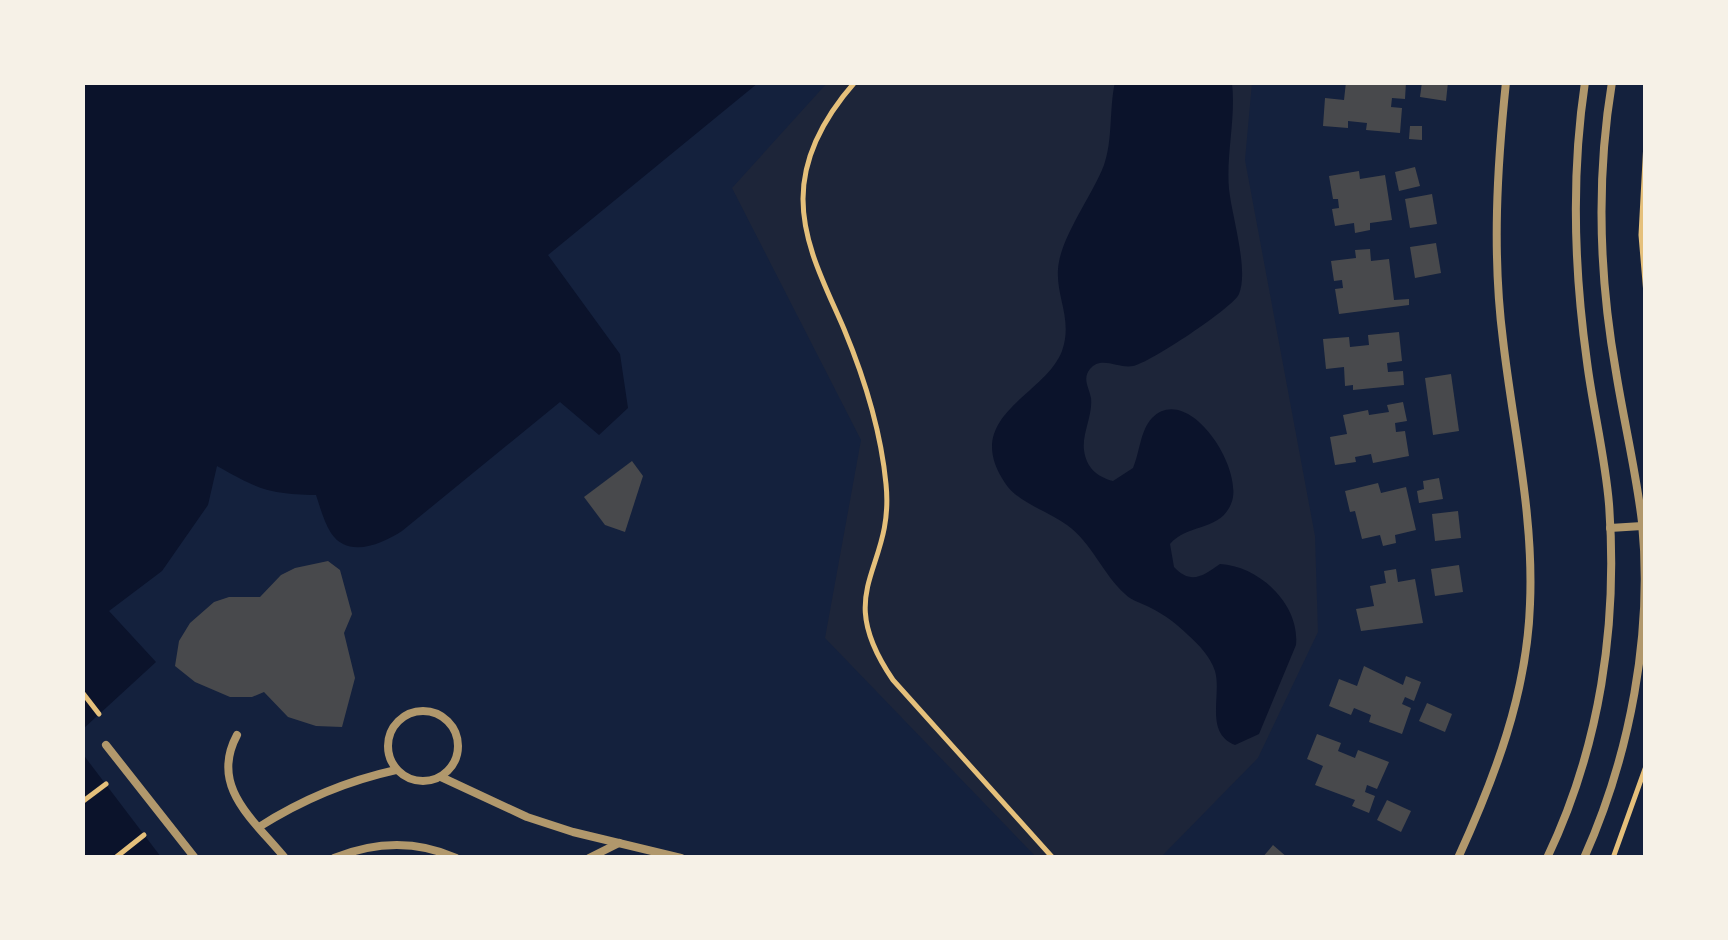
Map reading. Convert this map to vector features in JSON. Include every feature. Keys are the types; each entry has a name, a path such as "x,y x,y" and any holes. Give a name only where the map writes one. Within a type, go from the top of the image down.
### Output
{"lane":[{"path":"1458,858 1493,781 1518,695 1530,606 1530,517 1502,338 1496,246 1498,155 1506,82"},
{"path":"1547,858 1582,767 1599,702 1609,635 1610,528 1577,280 1575,195 1585,82"},
{"path":"1584,858 1621,756 1636,680 1644,602 1642,526 1604,289 1600,204 1612,82"},
{"path":"1610,528 1642,526"},
{"path":"428,712 449,723 458,746 450,768 441,776 418,782 396,770 390,760 390,735 404,716 428,712"},
{"path":"237,735 226,764 233,794 285,858"},
{"path":"106,746 195,858"},
{"path":"260,827 339,786 396,770"},
{"path":"441,776 528,817 681,858"},
{"path":"589,858 619,842"},
{"path":"334,858 384,844 414,845 456,858"}],"path":[{"path":"854,82 825,121 811,150 803,201 818,271 860,371 886,482 885,527 863,600 866,629 876,656 893,680 1053,858"},
{"path":"1646,142 1641,236 1646,294"},
{"path":"82,692 99,714"},
{"path":"1614,858 1646,766"},
{"path":"82,802 106,784"},
{"path":"115,858 144,834"}],"shaded area":[{"path":"1115,82 1232,83 1228,176 1241,258 1239,294 1207,322 1142,363 1094,365 1086,380 1091,404 1084,444 1090,466 1113,481 1133,468 1148,423 1166,410 1182,411 1197,420 1222,452 1230,471 1231,504 1219,519 1177,537 1170,544 1174,567 1192,577 1220,564 1235,566 1262,580 1291,615 1296,645 1259,734 1235,745 1220,732 1217,723 1217,681 1204,651 1171,620 1125,594 1076,532 1011,490 994,460 993,440 999,424 1053,367 1062,351 1066,329 1058,280 1060,257 1104,165"},
{"path":"83,83 758,83 548,255 620,354 628,408 599,435 560,402 402,531 365,547 338,541 326,524 316,495 264,489 217,466 208,505 162,571 109,611 156,662 83,729"},
{"path":"827,83 1252,83 1245,160 1315,536 1318,632 1258,758 1161,857 1036,857 825,638 861,440 732,188"},
{"path":"82,753 161,857 83,857"}],"building":[{"path":"1346,82 1406,82 1405,99 1392,98 1391,107 1402,108 1400,133 1366,130 1367,123 1348,121 1348,128 1323,126 1325,98 1344,100"},
{"path":"1422,82 1448,82 1446,101 1420,97"},
{"path":"1410,126 1422,126 1422,140 1409,139"},
{"path":"1415,167 1420,186 1399,191 1395,172"},
{"path":"1359,171 1360,179 1385,175 1392,220 1370,223 1370,230 1355,233 1354,223 1335,226 1332,209 1339,208 1338,199 1333,199 1329,176"},
{"path":"1432,194 1437,224 1410,228 1405,199"},
{"path":"1436,243 1441,273 1415,278 1410,247"},
{"path":"1370,249 1371,261 1389,259 1394,300 1409,299 1409,305 1339,314 1335,289 1343,288 1342,280 1334,281 1331,261 1356,258 1355,250"},
{"path":"1399,332 1402,361 1387,363 1388,372 1403,371 1404,385 1353,390 1353,385 1345,386 1344,367 1326,369 1323,339 1349,337 1350,347 1369,345 1368,335"},
{"path":"1451,374 1459,431 1433,435 1425,378"},
{"path":"1403,402 1407,421 1395,423 1396,432 1405,431 1409,456 1373,463 1371,454 1355,457 1356,462 1335,465 1330,437 1347,434 1343,415 1368,410 1369,415 1389,412 1387,405"},
{"path":"632,461 643,476 625,532 605,525 584,497"},
{"path":"1439,478 1443,499 1419,503 1417,491 1424,489 1423,481"},
{"path":"1378,483 1381,493 1406,487 1416,530 1395,535 1396,543 1383,546 1380,535 1362,539 1345,491"},
{"path":"1458,511 1461,538 1435,541 1432,514"},
{"path":"328,561 340,570 352,614 344,633 355,678 342,727 316,726 288,717 264,692 252,697 230,697 195,682 175,666 179,641 190,623 214,602 229,597 260,597 281,575"},
{"path":"1459,565 1463,592 1435,596 1431,569"},
{"path":"1396,569 1398,582 1415,579 1423,623 1361,631 1356,609 1374,606 1370,586 1386,583 1384,571"},
{"path":"1364,666 1403,685 1406,676 1421,682 1414,701 1405,697 1402,704 1411,708 1402,734 1369,722 1371,715 1354,708 1351,715 1329,706 1339,679 1357,686"},
{"path":"1427,703 1452,714 1445,732 1419,721"},
{"path":"1317,734 1341,743 1338,751 1355,758 1358,750 1389,762 1377,789 1367,785 1365,792 1375,796 1369,813 1352,806 1355,800 1315,785 1323,766 1307,759"},
{"path":"1387,800 1411,811 1401,832 1377,820"},
{"path":"1273,845 1288,858 1262,858"}]}
